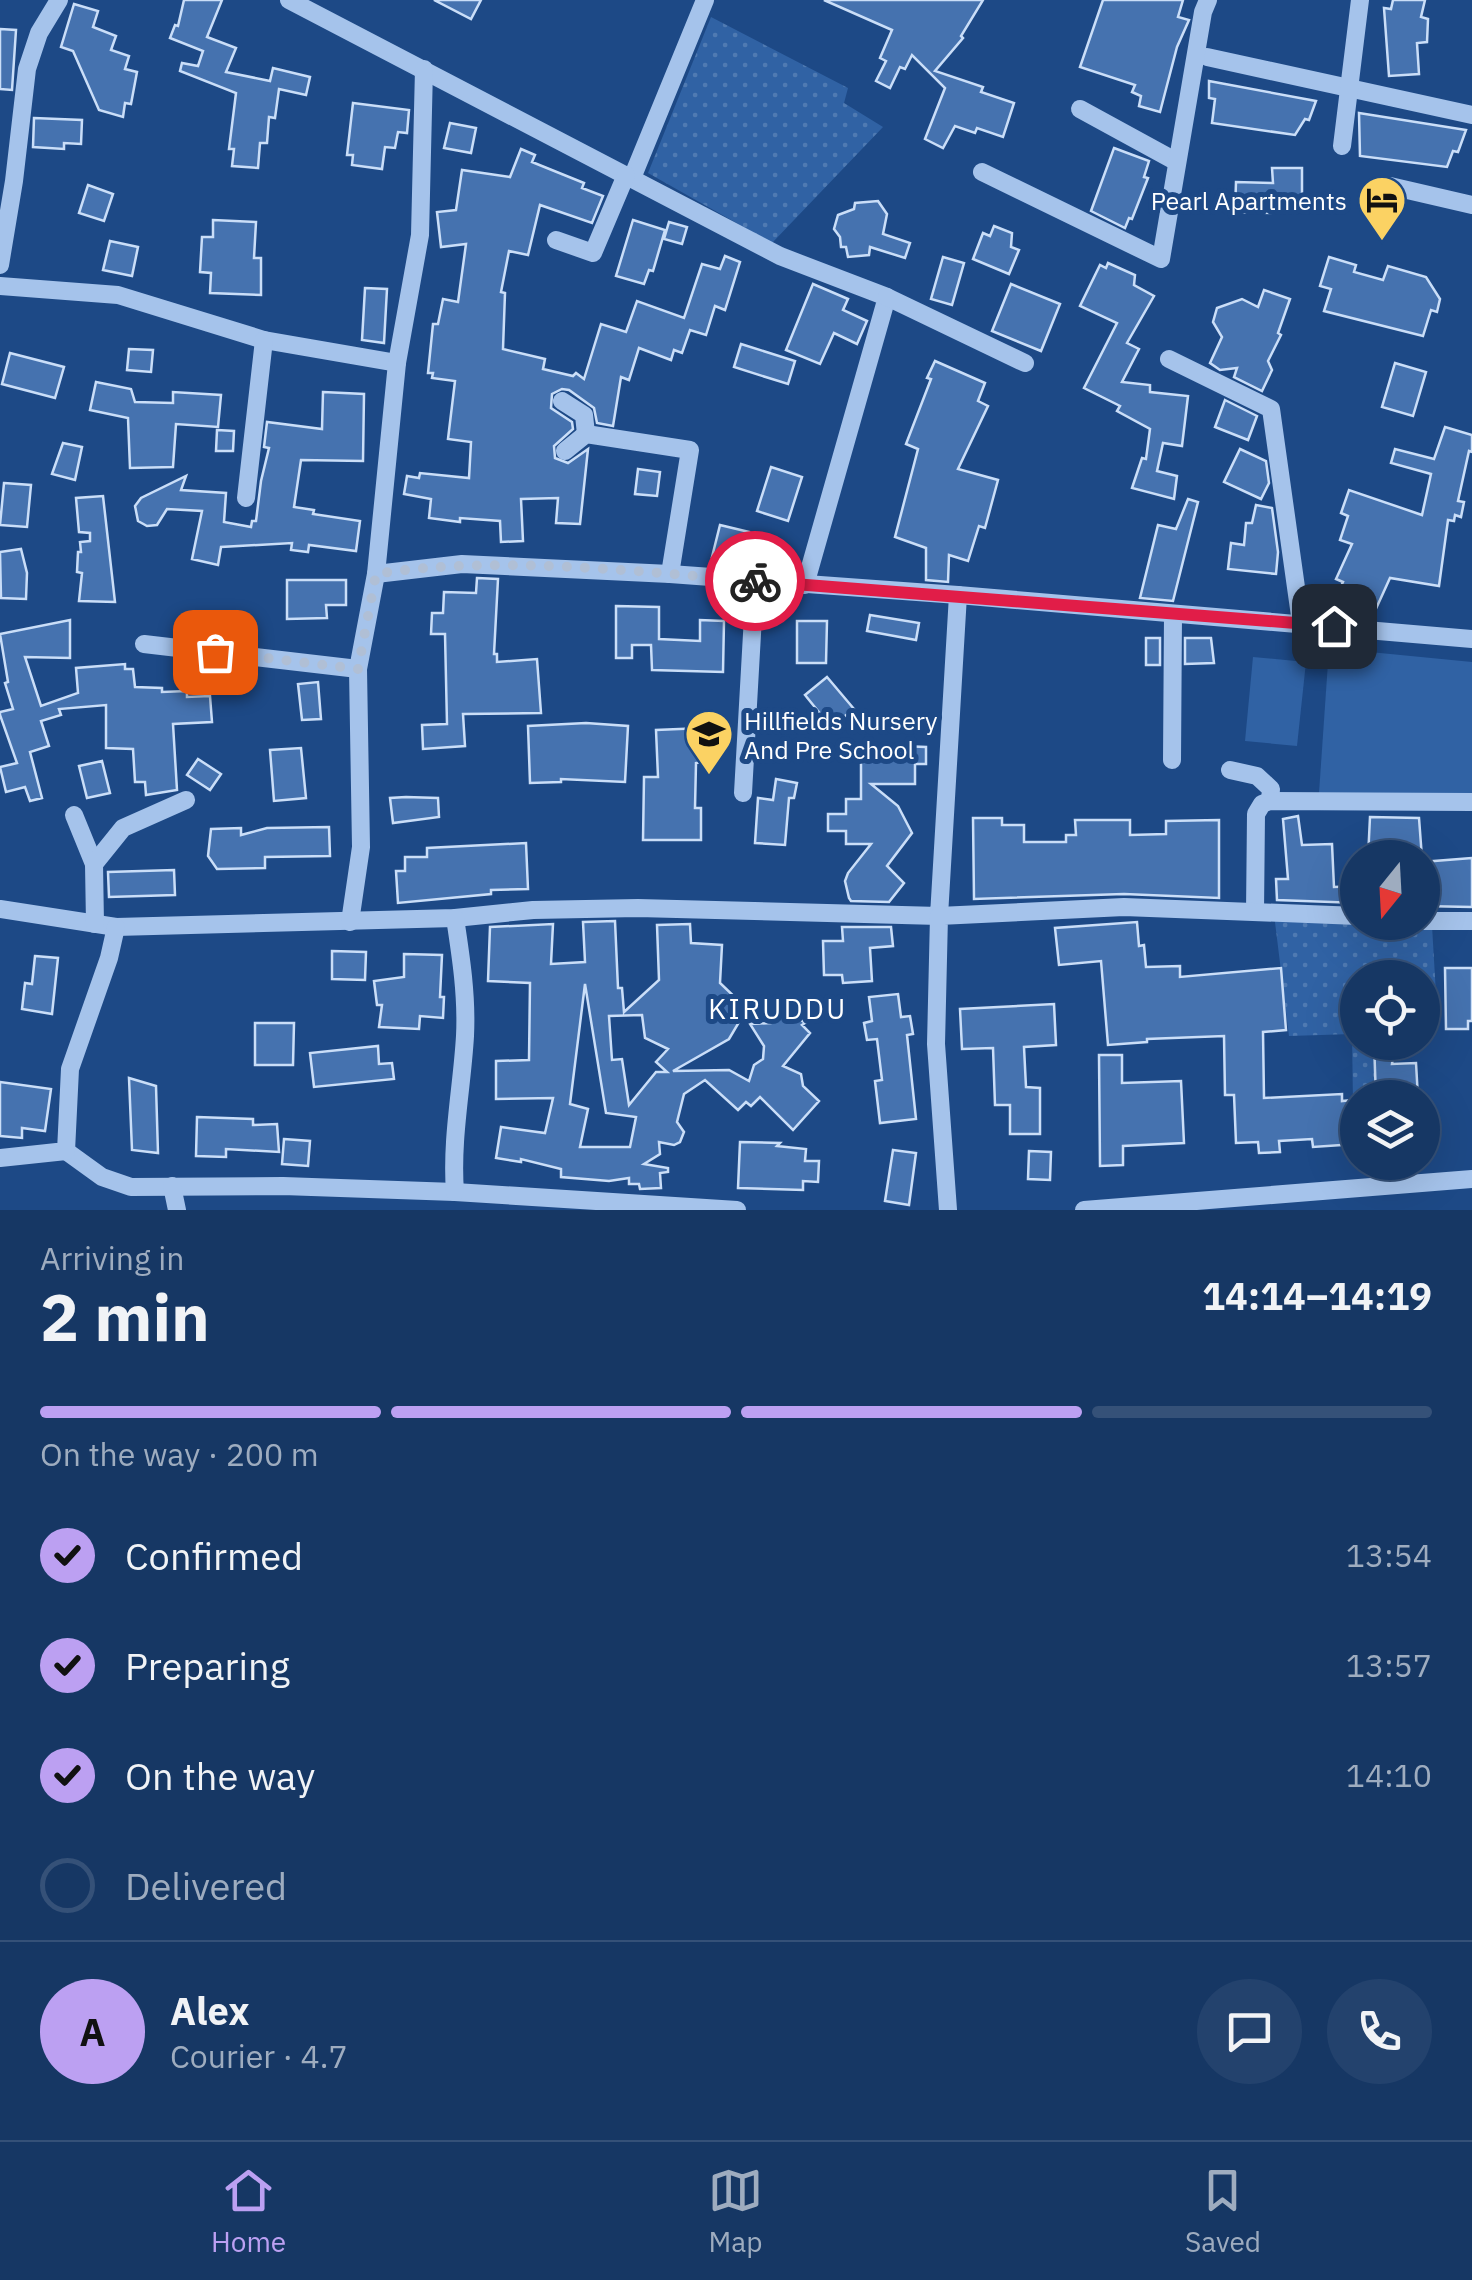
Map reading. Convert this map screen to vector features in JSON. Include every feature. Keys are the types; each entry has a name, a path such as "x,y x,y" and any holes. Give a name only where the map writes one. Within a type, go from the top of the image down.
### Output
{"street":[{"path":"0,265 26,69 38,33 59,0"},
{"path":"289,0 780,256 887,297 1025,363"},
{"path":"556,240 593,252 705,0"},
{"path":"982,172 1161,259 1208,0"},
{"path":"1342,146 1360,0"},
{"path":"1207,57 1472,115"},
{"path":"350,922 361,846 358,669 376,574 397,363 420,235 424,69"},
{"path":"1080,109 1177,162"},
{"path":"1390,186 1472,206"},
{"path":"0,286 118,294 264,340 397,363"},
{"path":"804,585 887,297"},
{"path":"246,498 264,340"},
{"path":"1169,359 1272,409 1301,623"},
{"path":"562,400 584,415 586,434"},
{"path":"565,451 586,434 690,450 670,574"},
{"path":"376,574 462,564 670,574 1472,638"},
{"path":"743,792 756,581"},
{"path":"948,1210 936,1044 939,916 958,595"},
{"path":"1172,760 1173,615"},
{"path":"144,644 358,669"},
{"path":"1230,770 1266,782 1272,788 1270,801"},
{"path":"94,864 123,828 186,800"},
{"path":"1255,912 1256,814 1262,804 1472,802"},
{"path":"74,815 94,864 96,924"},
{"path":"0,909 116,928 638,908 939,916 1124,908 1340,915"},
{"path":"454,1192 456,1110 465,1031 462,962 455,918"},
{"path":"1440,921 1472,921"},
{"path":"66,1151 70,1069 116,928"},
{"path":"0,1158 66,1151 102,1177 131,1187 284,1186 454,1192 737,1210"},
{"path":"1084,1210 1199,1205 1472,1178"},
{"path":"172,1186 176,1210"}],"shaded area":[{"path":"711,17 848,88 844,103 883,127 772,243 648,173"},
{"path":"1329,648 1472,662 1472,793 1319,793"},
{"path":"1253,657 1306,662 1297,746 1245,741"},
{"path":"1274,914 1340,919 1340,940 1433,940 1434,960 1340,960 1340,1034 1289,1036"},
{"path":"1352,1060 1377,1060 1376,1080 1353,1080"}],"building":[{"path":"184,0 222,0 207,37 236,48 226,72 270,81 273,68 310,77 306,95 279,89 275,118 269,117 267,143 260,143 258,168 232,166 234,149 229,149 236,93 180,71 182,63 198,66 203,51 170,38 175,25 178,26"},
{"path":"434,0 481,0 471,19"},
{"path":"824,0 983,0 963,38 935,71 983,87 981,92 1014,103 1003,137 955,126 943,148 925,139 945,88 912,55 905,69 900,67 890,88 876,81 886,61 880,58 892,30"},
{"path":"1103,0 1183,0 1178,17 1189,20 1177,47 1160,112 1139,106 1141,96 1132,92 1135,85 1080,67"},
{"path":"1393,0 1425,0 1421,17 1428,19 1427,42 1417,43 1419,74 1389,76 1384,8 1391,9"},
{"path":"74,4 98,11 93,27 116,36 111,50 129,56 125,69 137,72 131,104 125,103 123,117 99,110 73,51 61,47"},
{"path":"0,29 16,30 12,90 0,89"},
{"path":"1209,81 1316,101 1309,120 1305,119 1295,135 1212,123 1215,99 1209,98"},
{"path":"353,103 409,110 407,133 398,132 395,148 385,147 382,169 352,165 353,155 347,155"},
{"path":"1359,113 1466,130 1447,167 1360,156"},
{"path":"34,118 82,120 81,144 64,143 64,149 33,147"},
{"path":"450,123 476,128 471,153 444,148"},
{"path":"1114,148 1149,161 1144,177 1148,178 1125,228 1091,211"},
{"path":"521,149 535,155 532,162 584,183 582,188 603,196 592,223 540,205 528,255 509,251 501,292 505,293 503,349 545,359 543,369 573,376 576,373 584,379 601,324 626,332 637,301 684,318 702,264 720,269 725,256 740,262 725,310 715,306 706,335 690,330 682,353 674,350 671,360 639,348 629,380 621,377 613,426 597,423 594,408 569,390 552,394 551,408 572,422 573,429 554,446 555,458 568,463 588,449 580,524 556,523 558,498 521,499 523,541 501,542 500,521 429,518 431,499 404,494 407,476 419,478 420,473 469,478 471,442 448,439 455,381 432,378 433,373 428,373 433,324 438,324 443,299 458,302 466,244 441,247 437,212 456,210 462,170 510,177"},
{"path":"1272,168 1302,168 1302,199 1273,201 1273,213 1235,212 1236,182 1273,183"},
{"path":"88,185 113,194 104,221 79,213"},
{"path":"878,201 887,214 883,234 910,243 905,258 870,247 869,255 848,257 834,229 838,215 854,209 855,203"},
{"path":"213,220 256,222 254,258 261,258 261,295 210,293 211,273 200,272 202,237 213,237"},
{"path":"633,220 665,230 653,271 649,270 644,284 616,276"},
{"path":"669,222 687,227 682,244 664,239"},
{"path":"994,226 1012,233 1011,247 1019,250 1009,274 973,259 983,233 990,236"},
{"path":"110,241 138,247 132,276 103,270"},
{"path":"943,257 964,263 952,305 931,299"},
{"path":"1329,257 1356,265 1354,272 1383,280 1388,266 1426,277 1440,299 1437,312 1431,310 1423,336 1324,311 1331,289 1320,286"},
{"path":"1108,263 1135,275 1134,285 1154,296 1127,343 1139,349 1122,382 1150,385 1150,392 1188,396 1182,446 1163,443 1157,471 1177,476 1174,499 1132,488 1142,458 1146,459 1150,429 1117,411 1120,406 1084,388 1117,323 1080,306 1100,265 1106,268"},
{"path":"813,284 848,299 843,310 867,321 857,344 834,333 820,364 786,350"},
{"path":"1011,284 1060,304 1041,351 992,331"},
{"path":"365,288 387,289 384,343 362,340"},
{"path":"1264,290 1290,299 1278,333 1281,335 1268,361 1272,370 1262,391 1234,377 1237,368 1220,370 1210,363 1222,337 1213,322 1217,308 1242,299 1258,307"},
{"path":"741,344 795,361 788,384 734,367"},
{"path":"129,349 153,350 151,372 127,370"},
{"path":"10,353 64,367 55,398 2,384"},
{"path":"935,361 985,383 978,401 988,406 958,469 998,480 985,528 979,526 968,561 949,555 948,582 926,580 926,548 895,537 918,449 906,444"},
{"path":"1395,363 1426,372 1413,416 1382,407"},
{"path":"96,382 131,389 135,402 173,403 173,392 221,395 218,427 176,424 173,467 130,468 128,418 90,410"},
{"path":"323,392 364,394 363,461 301,460 294,507 360,521 356,551 309,545 308,552 291,550 292,543 221,547 218,565 192,559 202,511 167,509 157,525 147,526 138,521 135,506 141,498 186,476 181,490 226,493 224,522 251,527 252,521 256,521 269,448 264,447 267,422 322,429"},
{"path":"1225,400 1257,416 1248,440 1215,427"},
{"path":"1445,427 1472,435 1472,452 1469,451 1458,501 1464,502 1461,517 1455,515 1454,521 1448,520 1439,586 1390,578 1375,611 1337,595 1343,582 1336,579 1352,544 1340,540 1348,516 1341,513 1349,490 1422,515 1431,474 1391,463 1395,449 1434,459"},
{"path":"217,430 234,431 233,451 216,451"},
{"path":"63,443 82,447 75,480 52,474"},
{"path":"1240,449 1266,461 1269,483 1261,499 1224,482"},
{"path":"771,467 802,477 788,521 757,511"},
{"path":"638,469 660,472 657,496 635,494"},
{"path":"4,483 31,485 27,527 0,525"},
{"path":"103,496 115,602 79,601 82,573 77,572 78,552 80,542 90,541 90,533 79,532 76,498"},
{"path":"1188,499 1198,502 1173,601 1140,598 1158,525 1176,529"},
{"path":"1256,505 1272,508 1278,552 1276,574 1228,569 1231,543 1244,545 1246,523 1252,523"},
{"path":"720,525 749,532 742,565 712,557"},
{"path":"21,549 27,573 26,599 1,598 0,552"},
{"path":"477,578 498,579 494,654 497,662 537,659 541,713 463,714 465,746 423,749 422,725 447,724 445,634 431,634 432,613 443,613 444,592 476,593"},
{"path":"287,580 346,580 346,605 326,605 327,618 287,619"},
{"path":"616,606 659,607 659,639 700,641 700,620 724,621 723,672 652,670 651,645 632,645 632,658 616,658"},
{"path":"870,615 919,623 916,640 867,631"},
{"path":"70,620 70,658 25,657 41,706 78,693 76,668 125,664 125,669 133,669 135,687 187,691 187,697 210,696 212,722 173,724 177,790 146,795 145,782 135,782 133,749 106,748 106,705 59,709 61,715 41,721 49,746 30,752 42,798 30,801 25,787 6,792 0,767 17,763 0,715 13,709 5,683 8,682 0,634"},
{"path":"797,621 827,621 826,663 797,663"},
{"path":"1146,638 1160,638 1160,665 1146,665"},
{"path":"1185,638 1211,638 1214,663 1185,664"},
{"path":"827,677 854,709 831,727 805,695"},
{"path":"318,682 321,719 302,720 298,684"},
{"path":"528,726 628,726 625,782 561,779 530,783"},
{"path":"703,728 705,762 696,763 695,808 701,808 701,840 643,840 644,777 658,777 656,730"},
{"path":"873,745 926,747 926,764 915,764 915,784 871,784 898,806 912,833 887,866 904,883 889,902 851,901 845,881 871,844 846,844 846,831 828,831 828,814 846,814 846,799 861,799 861,757"},
{"path":"301,748 306,798 274,801 270,750"},
{"path":"198,759 221,774 210,790 187,775"},
{"path":"102,761 110,793 87,798 79,766"},
{"path":"776,779 797,783 794,798 789,798 785,845 755,843 758,798 773,800"},
{"path":"390,798 438,798 439,817 393,823"},
{"path":"1298,816 1302,845 1332,844 1334,887 1340,887 1340,902 1277,900 1276,879 1288,879 1283,819"},
{"path":"1370,817 1419,818 1421,840 1369,840"},
{"path":"973,818 1002,818 1002,825 1024,825 1024,842 1066,842 1066,835 1076,835 1075,820 1130,820 1130,835 1166,834 1166,821 1219,820 1219,898 1124,894 974,899"},
{"path":"329,827 330,856 265,857 265,868 217,869 208,856 211,829 241,828 241,835 267,828"},
{"path":"526,843 528,889 398,903 396,871 405,871 405,857 427,857 427,848"},
{"path":"1472,858 1472,907 1440,906 1440,861"},
{"path":"174,870 175,895 109,897 108,872"},
{"path":"615,921 618,988 622,988 624,1012 659,980 657,925 690,924 691,943 722,945 720,983 745,1012 729,1039 673,1071 729,1070 749,1081 754,1065 763,1059 764,1046 750,1024 771,1023 786,1008 805,1023 802,1025 810,1033 783,1066 801,1074 803,1086 819,1101 793,1130 760,1097 751,1106 746,1102 738,1110 705,1080 684,1094 677,1122 684,1132 680,1142 659,1142 660,1154 644,1164 668,1168 668,1172 660,1173 661,1188 640,1189 639,1184 629,1184 629,1178 609,1181 561,1177 561,1169 521,1159 496,1158 501,1127 545,1133 553,1098 496,1099 496,1061 529,1060 530,983 488,981 490,927 553,924 551,964 585,962 583,922","holes":["585,984 606,1113 636,1117 630,1147 580,1147 588,1109 570,1104","642,1015 645,1038 668,1049 656,1062 667,1072 656,1072 629,1105 622,1059 612,1060 609,1016"]},
{"path":"1137,922 1146,967 1180,966 1180,977 1281,968 1286,1030 1263,1032 1264,1098 1340,1094 1340,1145 1313,1147 1312,1139 1279,1141 1280,1152 1259,1153 1258,1142 1236,1143 1234,1095 1225,1095 1224,1036 1108,1045 1101,961 1059,965 1055,928"},
{"path":"842,927 891,927 893,946 870,948 872,981 843,983 842,975 824,975 823,941 843,941"},
{"path":"332,951 366,952 365,980 332,979"},
{"path":"404,954 442,955 443,1018 420,1016 419,1029 379,1027 382,1005 377,1005 374,981 404,977"},
{"path":"35,956 58,958 52,1014 22,1009 25,983 32,984"},
{"path":"1445,968 1472,968 1472,1021 1468,1021 1468,1029 1446,1029"},
{"path":"898,994 901,1017 910,1016 913,1034 907,1035 916,1119 880,1123 875,1081 882,1080 877,1039 867,1040 864,1023 872,1021 869,997"},
{"path":"1054,1004 1056,1045 1024,1047 1026,1087 1040,1088 1040,1134 1010,1134 1010,1105 995,1105 993,1048 962,1049 960,1009"},
{"path":"255,1023 294,1023 293,1065 255,1065"},
{"path":"378,1046 379,1064 392,1063 394,1079 314,1087 310,1053"},
{"path":"1099,1055 1122,1055 1122,1083 1181,1081 1184,1143 1123,1146 1123,1165 1100,1166"},
{"path":"1375,1060 1416,1063 1417,1080 1375,1080"},
{"path":"129,1078 156,1086 158,1153 132,1150"},
{"path":"0,1082 51,1089 45,1131 22,1128 22,1138 0,1136"},
{"path":"197,1117 253,1119 253,1125 277,1124 279,1152 226,1149 226,1157 196,1156"},
{"path":"284,1139 310,1141 308,1166 282,1164"},
{"path":"740,1142 780,1143 777,1146 806,1149 805,1161 819,1161 818,1182 803,1181 803,1190 738,1188"},
{"path":"893,1150 916,1153 909,1205 885,1201"},
{"path":"1029,1151 1051,1152 1050,1180 1028,1179"}],"way so far":[{"path":"215,652 358,669 376,574 427,566 462,564 755,581"}],"place":[{"name":"Pearl Apartments","path":"1382,242"},
{"name":"Hillfields Nursery And Pre School","path":"709,776"}],"district":[{"name":"KIRUDDU","path":"778,1008"}],"route":[{"path":"755,581 1334,626"}]}
